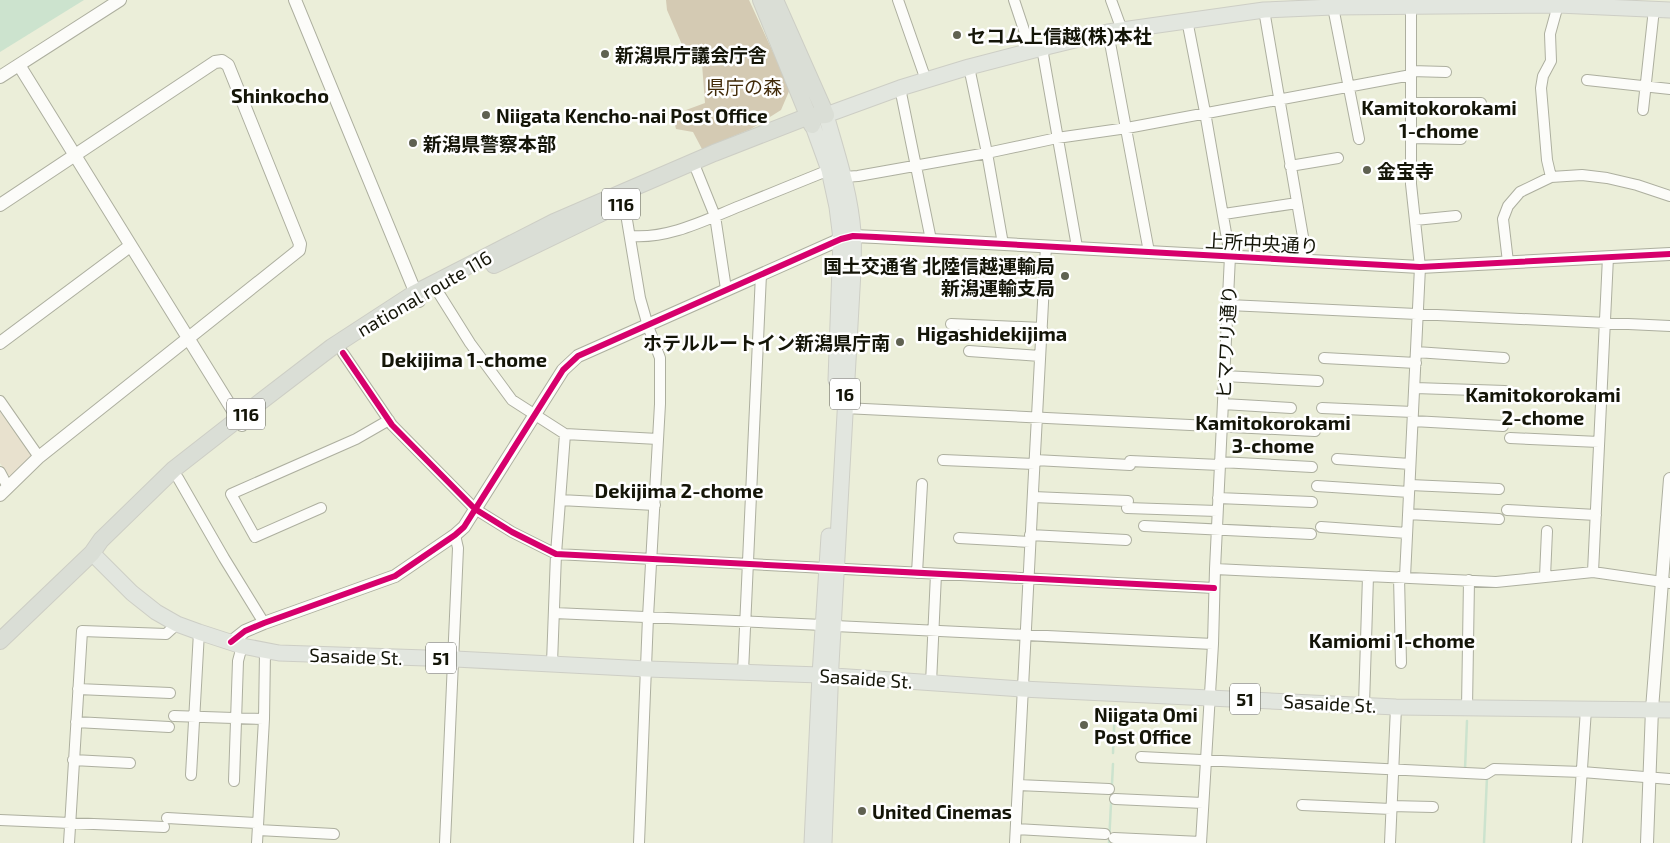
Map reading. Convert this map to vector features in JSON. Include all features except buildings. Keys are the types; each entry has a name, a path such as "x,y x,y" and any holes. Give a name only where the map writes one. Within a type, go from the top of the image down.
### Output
{"highway":[{"path":"761,0 811,121"},
{"path":"774,0 826,116"},
{"name":"national route 116","path":"92,553 107,546 240,422 332,347 417,297 554,222 706,156 826,116"},
{"name":"national route 116","path":"0,642 92,553 100,540 141,503 174,469 240,422 283,397 417,297 438,292 652,187 811,121"}],"main road":[{"path":"826,116 900,88 1037,49 1115,31 1264,10 1333,6 1594,3 1670,10"},
{"name":"16","path":"812,843 829,625 833,481 850,204 826,116"},
{"name":"16","path":"811,121 829,170 847,238 853,271 831,569"},
{"name":"Sasaide St.","path":"92,553 132,593 156,612 177,624 266,652 743,672 1022,689 1396,707 1670,710"},
{"name":"16","path":"824,843 825,676"}],"street":[{"path":"0,77 120,0"},
{"path":"295,0 417,297"},
{"path":"898,0 926,80"},
{"path":"1014,0 1037,49 1057,138 1077,247"},
{"path":"1111,0 1127,128 1149,252"},
{"path":"1551,177 1547,160 1541,88 1543,76 1551,61 1550,34 1558,4"},
{"path":"1401,663 1402,577 1407,533 1420,267 1411,184 1411,5"},
{"path":"1333,6 1359,139"},
{"path":"1643,110 1644,86 1654,9"},
{"path":"1264,10 1307,260"},
{"name":"ヒマワリ通り","path":"1186,20 1205,112 1230,256 1216,529 1213,644 1201,842"},
{"path":"0,205 215,62 222,61 228,65 300,244 299,250 39,457 4,491"},
{"path":"19,65 240,422"},
{"path":"969,67 1003,244"},
{"path":"844,177 987,153 1057,138 1127,128 1411,73 1446,72"},
{"path":"1587,80 1670,88"},
{"path":"900,88 931,240"},
{"path":"1411,103 1480,104"},
{"path":"1412,138 1461,138"},
{"path":"1290,166 1338,158"},
{"path":"696,170 715,216 726,289"},
{"path":"631,236 648,237 666,234 829,170"},
{"path":"1508,262 1503,219 1508,206 1520,192 1551,177 1582,175 1607,178 1637,185 1670,196"},
{"path":"624,202 640,298 660,358 658,439 648,617 639,843"},
{"path":"1224,214 1297,203"},
{"path":"1415,220 1456,216"},
{"path":"234,781 237,644 245,631 395,576 455,535 464,527 563,370 578,356 648,326 726,289 847,238"},
{"name":"上所中央通り","path":"847,238 1077,247 1420,267 1670,254"},
{"path":"0,343 130,246"},
{"path":"1015,843 1024,634 1038,417 1046,246"},
{"path":"1593,572 1608,257"},
{"path":"743,672 761,274"},
{"path":"438,292 470,343 512,400 565,434 658,439"},
{"path":"1228,305 1670,326"},
{"path":"950,324 1042,328"},
{"path":"969,351 1040,356"},
{"path":"343,353 389,420 475,509 512,532 556,554 1214,588"},
{"path":"1324,358 1504,358"},
{"path":"1224,376 1318,381"},
{"path":"1414,388 1505,391"},
{"path":"0,401 39,457"},
{"path":"1223,404 1291,408"},
{"path":"844,408 1315,431"},
{"path":"1322,408 1503,426"},
{"path":"321,508 255,537 231,494 356,440 389,420"},
{"path":"552,663 556,554 565,434"},
{"path":"1510,438 1599,442"},
{"path":"944,460 1312,467"},
{"path":"1337,460 1410,464"},
{"path":"0,472 4,491"},
{"path":"178,478 264,623"},
{"path":"1647,843 1652,709 1666,583 1670,479"},
{"path":"917,573 922,484"},
{"path":"1318,486 1499,489"},
{"path":"1033,497 1218,511"},
{"path":"1218,498 1312,502"},
{"path":"560,500 655,505"},
{"path":"1507,510 1596,515"},
{"path":"1408,514 1499,519"},
{"path":"1144,526 1311,534"},
{"path":"1321,527 1407,533"},
{"path":"1545,578 1547,531"},
{"path":"445,843 455,659 458,548 455,535"},
{"path":"959,538 1126,540"},
{"path":"1215,569 1496,582 1593,572 1666,583"},
{"path":"931,683 936,574"},
{"path":"1364,705 1368,576"},
{"path":"1467,708 1469,580"},
{"path":"554,613 1213,644"},
{"path":"69,843 82,631 166,634 177,624"},
{"path":"191,775 199,632"},
{"path":"257,843 266,652"},
{"path":"78,689 170,693"},
{"path":"1390,843 1396,707"},
{"path":"1577,843 1586,709"},
{"path":"174,716 264,719"},
{"path":"76,722 168,727"},
{"path":"1141,757 1486,774 1494,769 1582,772 1670,779"},
{"path":"73,760 130,763"},
{"path":"1018,785 1109,789"},
{"path":"1115,799 1203,803"},
{"path":"1302,805 1391,808 1434,807"},
{"path":"0,820 166,822 258,826 334,834"},
{"path":"1016,829 1201,842"}],"shaded area":[{"path":"0,0 84,0 0,52"},
{"path":"0,411 31,455 14,475 8,475 0,463"}],"green space":[{"name":"県庁の森","path":"666,0 749,0 790,89 781,110 751,129 702,149 693,132 676,129 673,117 705,103 702,64 683,47 667,10"}],"waterway":[{"path":"1113,753 1115,706"},
{"path":"1465,769 1467,721"},
{"path":"1109,843 1113,764"},
{"path":"1484,843 1487,777"}],"cycle path":[{"path":"231,642 245,631 264,623 395,576 455,535 464,527 563,370 578,356 841,239 853,236 876,237 1420,267 1670,254"},
{"path":"343,353 392,425 475,509 512,532 556,554 1214,588"}],"place":[{"name":"セコム上信越(株)本社","path":"957,35"},
{"name":"新潟県庁議会庁舎","path":"605,54"},
{"name":"Niigata Kencho-nai Post Office","path":"486,115"},
{"name":"新潟県警察本部","path":"413,143"},
{"name":"金宝寺","path":"1367,170"},
{"name":"国土交通省 北陸信越運輸局 新潟運輸支局","path":"1065,276"},
{"name":"ホテルルートイン新潟県庁南","path":"900,342"},
{"name":"Niigata Omi Post Office","path":"1084,725"},
{"name":"United Cinemas","path":"862,811"}],"district":[{"name":"Shinkocho","path":"280,95"},
{"name":"Kamitokorokami 1-chome","path":"1439,118"},
{"name":"Higashidekijima","path":"992,333"},
{"name":"Dekijima 1-chome","path":"464,359"},
{"name":"Kamitokorokami 2-chome","path":"1543,406"},
{"name":"Kamitokorokami 3-chome","path":"1273,434"},
{"name":"Dekijima 2-chome","path":"679,490"},
{"name":"Kamiomi 1-chome","path":"1392,640"}]}
